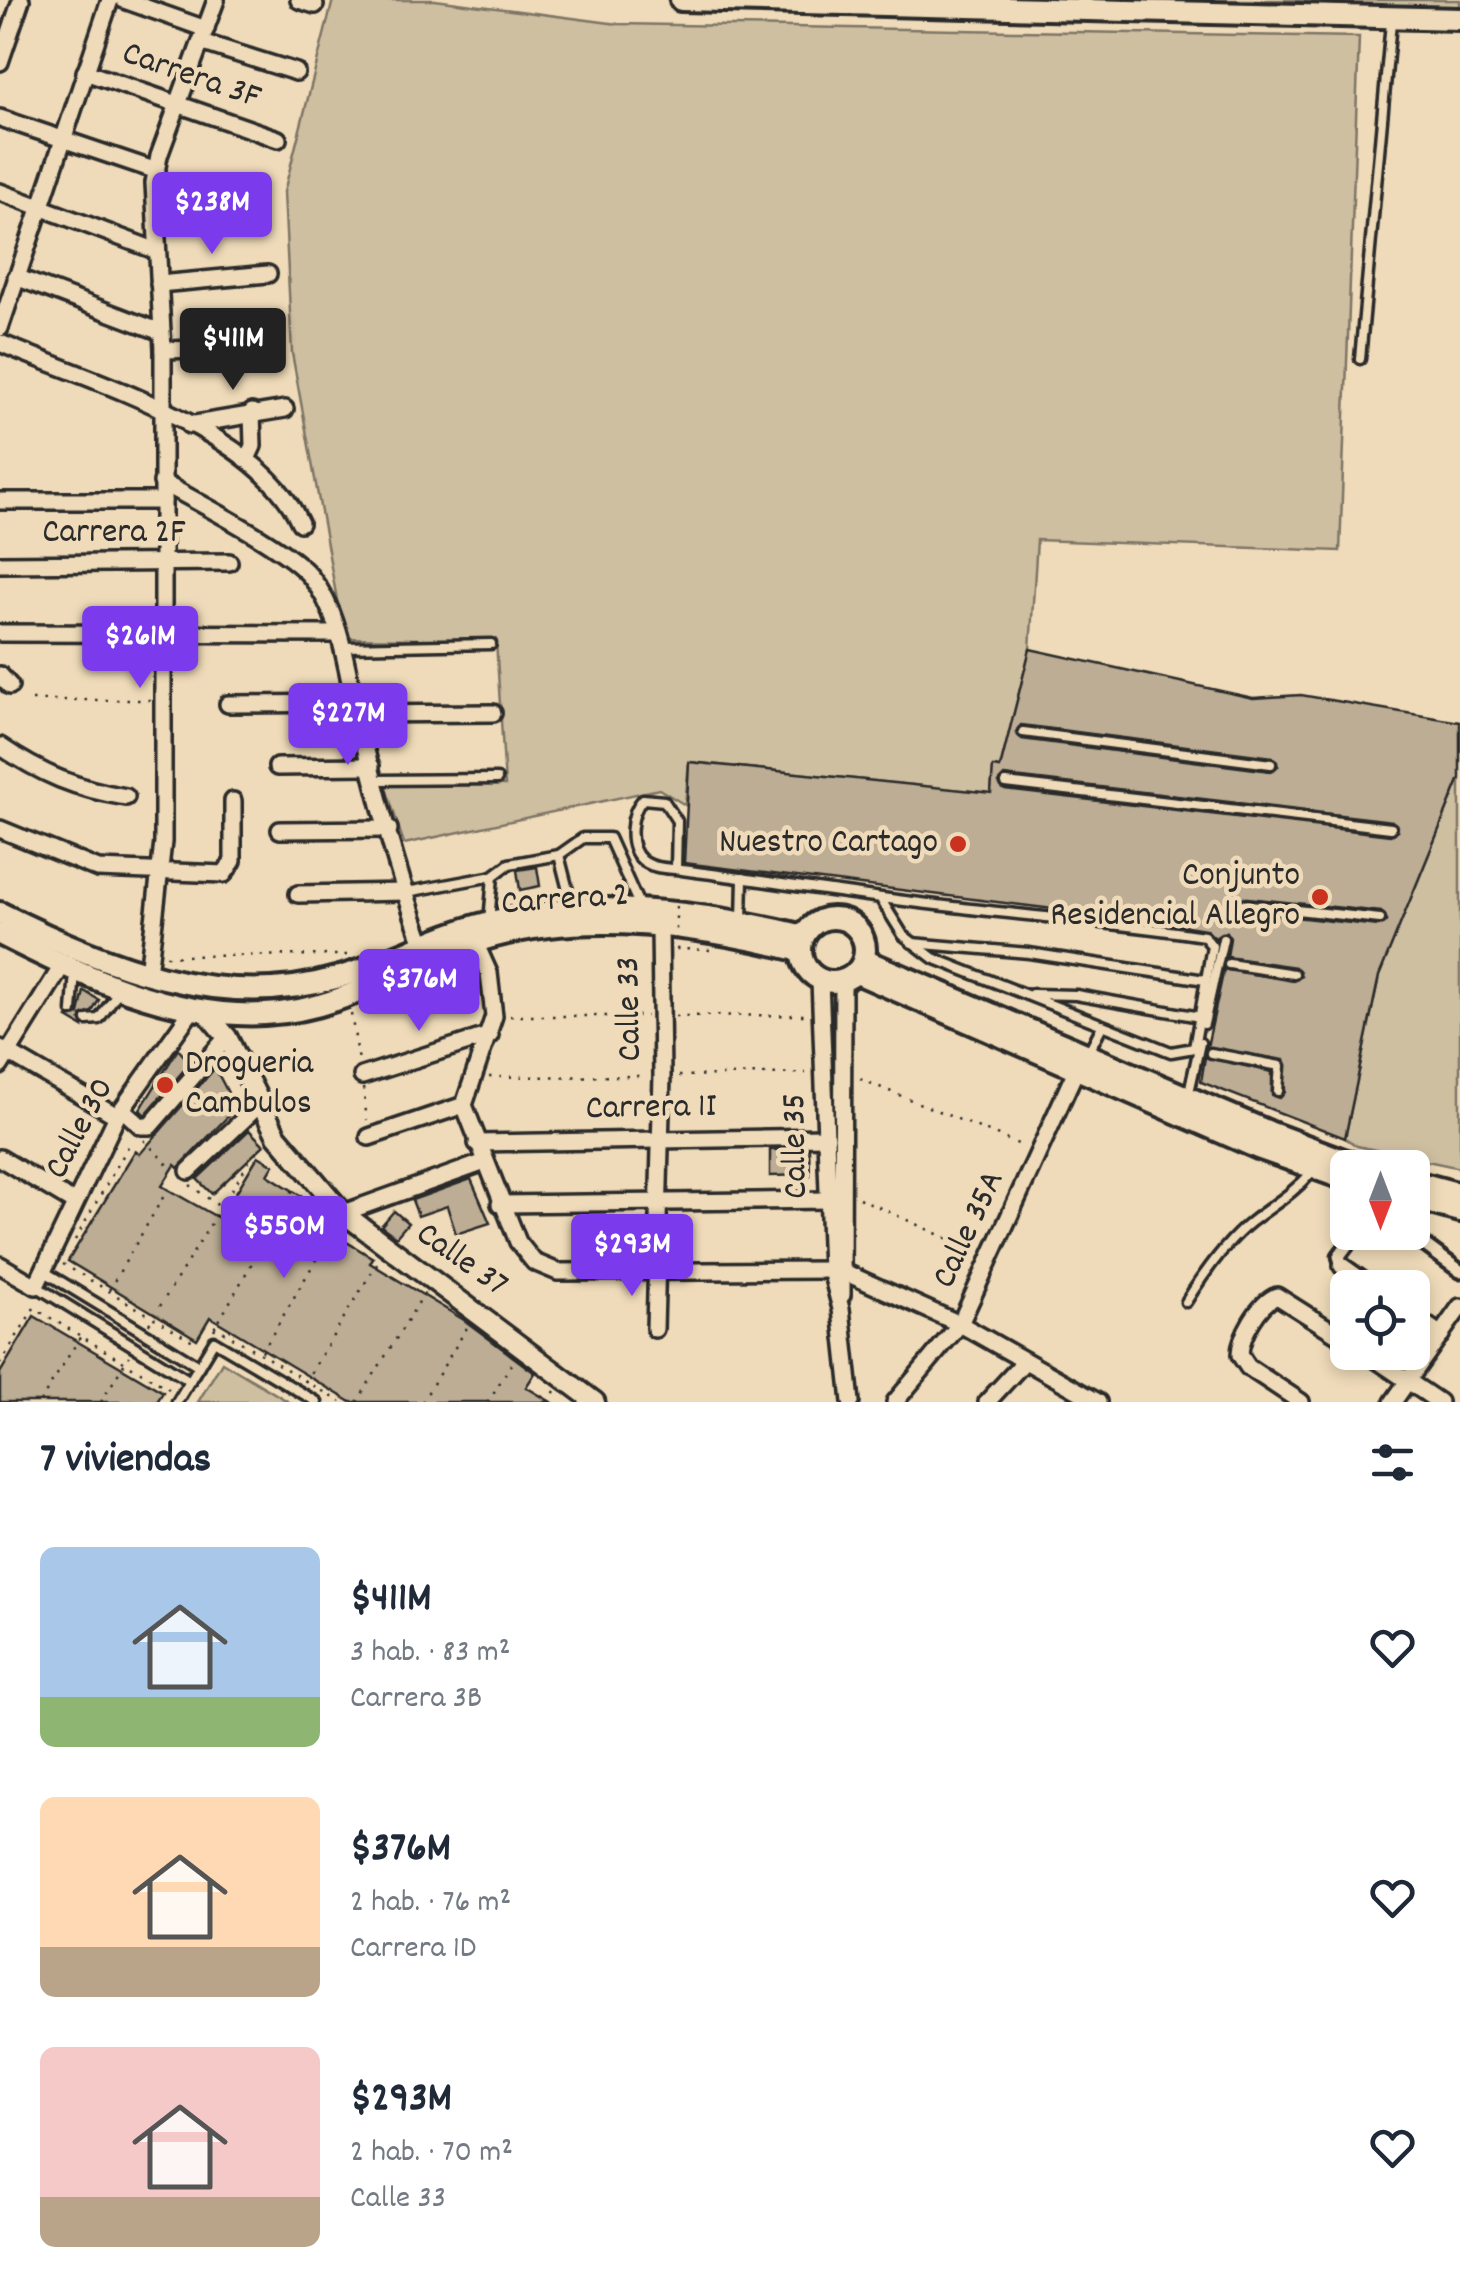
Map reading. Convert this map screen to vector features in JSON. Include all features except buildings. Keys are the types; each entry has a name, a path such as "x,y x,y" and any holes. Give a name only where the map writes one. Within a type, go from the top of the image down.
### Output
{"main road":[{"path":"680,0 1460,19"},
{"name":"Carrera 2","path":"0,913 57,942 150,964 177,983 275,988 335,979 489,922 573,910 642,911 742,921 802,944"},
{"path":"854,971 862,934 848,921 828,918 802,944 806,969 820,980 854,971 1330,1154"},
{"name":"Carrera 2","path":"0,934 69,969 120,988 199,1010 268,1014 322,1006 476,942 550,927 668,935 713,933 802,944"},
{"path":"1082,1061 1258,1148 1330,1173"},
{"path":"1430,1186 1460,1194"},
{"path":"1430,1203 1460,1211"}],"street":[{"path":"0,62 22,0"},
{"path":"0,328 110,0"},
{"path":"124,0 296,72"},
{"path":"150,964 162,875 162,350 155,177 216,0"},
{"path":"299,0 315,5"},
{"name":"Carrera 3F","path":"85,72 278,139"},
{"path":"0,118 62,138 155,177"},
{"path":"0,192 157,251"},
{"path":"0,265 161,332"},
{"path":"159,284 268,274"},
{"path":"162,350 202,349 245,341"},
{"path":"0,343 160,411 247,459 300,523"},
{"path":"189,425 286,409"},
{"path":"247,459 253,446 252,412"},
{"path":"162,482 250,533 310,575 341,640 372,773 423,944"},
{"path":"0,501 162,501"},
{"name":"Carrera 2F","path":"0,564 229,562"},
{"path":"0,633 341,640"},
{"path":"228,704 493,713"},
{"path":"0,746 37,771 82,790 126,798"},
{"path":"277,767 372,773"},
{"path":"0,829 98,869 162,875 230,871 233,801"},
{"path":"280,830 389,829"},
{"path":"298,894 407,892"},
{"name":"Calle 33","path":"655,1329 668,935"},
{"path":"476,942 493,996 490,1036 464,1105 500,1204 518,1242 534,1262 558,1272 838,1271 960,1324 1076,1396 1098,1402"},
{"path":"69,969 47,990 3,1056 119,1112 145,1131 227,1036"},
{"name":"Calle 35","path":"838,1271 845,1192 842,1072 854,971"},
{"name":"Calle 35","path":"820,980 828,1200 851,1402"},
{"name":"Calle 37","path":"199,1010 227,1036 277,1136 340,1218 595,1402"},
{"name":"Calle 30","path":"40,1279 119,1112 199,1010"},
{"path":"362,1076 490,1036"},
{"name":"Calle 35A","path":"895,1402 960,1324 1082,1061"},
{"path":"189,1171 260,1104"},
{"path":"369,1137 464,1105"},
{"name":"Carrera 1I","path":"477,1143 827,1137"},
{"path":"0,1158 75,1202"},
{"path":"340,1218 485,1162"},
{"path":"500,1204 828,1200"},
{"path":"1430,1249 1460,1271"},
{"path":"1344,1250 1339,1256 1348,1270"},
{"path":"0,1265 40,1279"},
{"path":"1301,1402 1248,1367 1240,1356 1242,1342 1264,1305 1277,1296 1330,1330"},
{"path":"1393,1402 1460,1307"},
{"path":"1430,1327 1441,1335"},
{"path":"987,1402 1025,1361"},
{"path":"1393,1370 1439,1402"}],"lane":[{"path":"1360,359 1391,17"},
{"path":"341,640 492,644"},
{"path":"1022,732 1271,764"},
{"path":"372,773 497,779"},
{"path":"1006,783 1391,828"},
{"path":"676,869 676,816 664,802 643,799 632,816 637,854 647,863 676,869 880,898 1134,924 1204,936 1212,946 1194,1048 1180,1053 949,966 911,943 880,898"},
{"path":"407,892 493,876 509,864 559,855 583,838 609,838 642,911"},
{"path":"559,855 573,910"},
{"path":"489,922 493,876"},
{"path":"742,921 744,878"},
{"path":"1240,904 1380,920"},
{"path":"1188,1097 1223,939"},
{"path":"911,943 1029,953 1205,980"},
{"path":"1229,964 1294,974"},
{"path":"47,990 72,1007 69,969"},
{"path":"87,1020 99,1019 120,988"},
{"path":"1028,994 1076,995 1200,1017"},
{"path":"1082,1061 1102,1026"},
{"path":"1211,1053 1280,1066 1278,1091"},
{"path":"1186,1302 1206,1270 1249,1224 1296,1190 1315,1168"},
{"path":"40,1279 91,1320 190,1381"},
{"path":"40,1279 199,1366"},
{"path":"178,1402 214,1341 317,1402"}],"path":[{"path":"155,177 181,188 265,210 155,218"},
{"path":"180,216 181,188"},
{"path":"208,195 208,214"},
{"path":"32,700 162,700"},
{"path":"668,935 676,903"},
{"path":"150,964 354,954"},
{"path":"842,1072 1038,1152"},
{"path":"145,1131 180,1177 222,1208"},
{"path":"72,1246 129,1145"},
{"path":"143,1332 250,1162"},
{"path":"62,1264 201,1346 299,1180"},
{"path":"108,1292 172,1182"},
{"path":"845,1192 989,1258"},
{"path":"254,1365 340,1218"},
{"path":"299,1392 381,1257"},
{"path":"357,1402 426,1290"},
{"path":"0,1364 34,1308 173,1392 167,1402"},
{"path":"422,1402 473,1319"},
{"path":"40,1402 91,1320"},
{"path":"214,1325 214,1341"},
{"path":"214,1325 341,1402"},
{"path":"101,1402 134,1347"},
{"path":"488,1402 519,1351"},
{"path":"548,1402 559,1385"}],"shaded area":[{"path":"333,0 435,0 618,24 1359,37 1340,551 1037,540 1030,649 1000,768 993,768 991,793 689,762 685,805 659,789 404,844 385,785 505,785 496,640 344,638 292,353 284,192"},
{"path":"681,0 1460,0 1460,19"},
{"path":"1460,778 1460,1168 1430,1162 1430,1150 1376,1150 1357,1146 1345,1138 1379,976"},
{"path":"222,1362 289,1402 198,1402"}],"place":[{"name":"Nuestro Cartago","path":"958,844"},
{"name":"Conjunto Residencial Allegro","path":"1320,897"},
{"name":"Drogueria Cambulos","path":"165,1085"}]}
